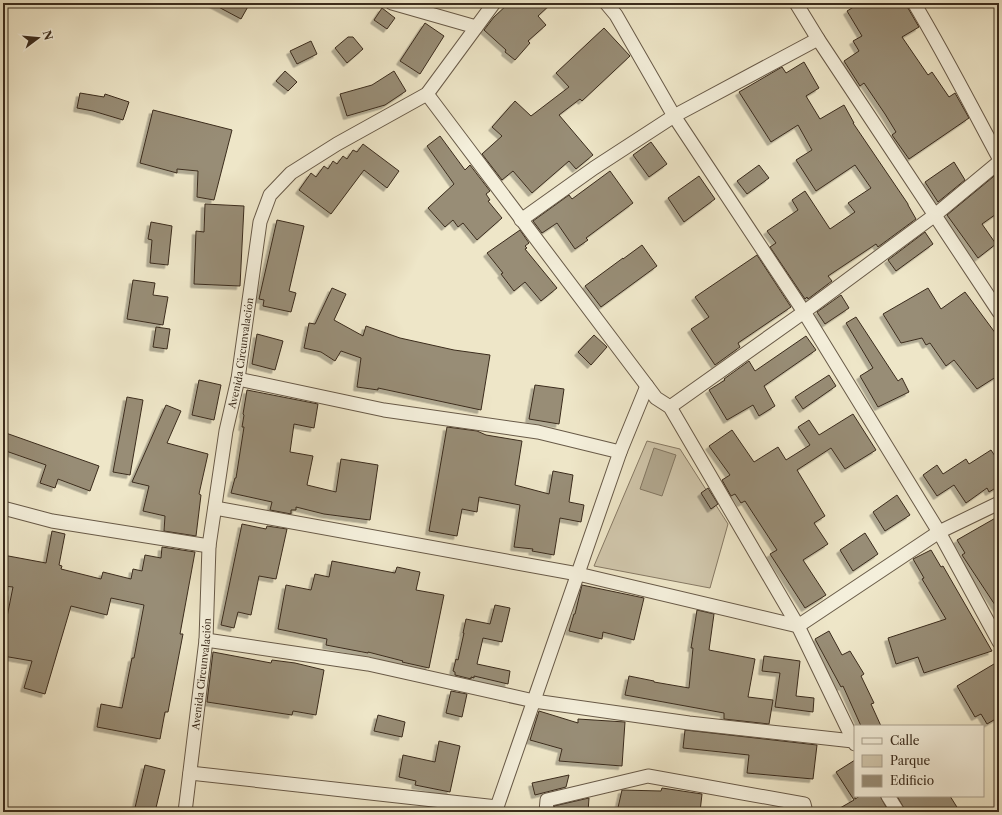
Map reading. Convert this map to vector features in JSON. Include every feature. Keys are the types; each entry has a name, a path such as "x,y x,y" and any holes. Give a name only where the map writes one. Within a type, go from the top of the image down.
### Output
{"street":[{"path":"392,3 476,27"},
{"name":"Avenida Circunvalación","path":"185,812 206,640 209,546 226,431 238,378 260,222 270,195 291,173 337,144 427,94 494,3"},
{"path":"606,3 616,15 674,116 804,312 939,532 999,642"},
{"path":"796,3 818,39 999,312"},
{"path":"914,3 934,35 950,68 999,158"},
{"path":"521,220 594,168 674,116 818,39"},
{"path":"427,94 656,398 670,407 798,626 854,743"},
{"path":"670,407 804,312 935,215 999,162"},
{"path":"238,378 384,410 538,432 620,452"},
{"path":"190,773 496,807 620,452 647,386"},
{"path":"215,508 578,574 798,626 939,532 999,503"},
{"path":"3,508 52,521 209,546"},
{"path":"206,640 368,664 534,701 689,723 854,743"},
{"path":"546,812 547,800 648,776 804,804 806,812"},
{"path":"889,797 898,812"}],"green space":[{"path":"647,441 680,449 728,524 710,588 594,566"}],"shaded area":[{"path":"654,448 676,455 662,496 640,489"}],"building":[{"path":"211,3 250,3 241,19"},
{"path":"509,3 552,3 538,16 546,25 528,41 530,43 515,60 505,52 506,50 484,30 494,17"},
{"path":"860,3 905,3 919,27 902,37 928,75 932,72 949,97 955,93 969,118 909,159 892,135 896,132 885,114 864,83 860,86 844,61 859,51 853,41 862,36 847,11"},
{"path":"382,8 395,18 387,29 374,20"},
{"path":"425,23 444,36 420,74 400,61"},
{"path":"604,28 630,56 582,101 580,99 559,115 593,155 576,169 569,161 532,193 513,171 502,180 482,154 502,136 492,127 515,101 531,116 569,87 556,73"},
{"path":"348,37 353,37 363,49 347,63 335,48"},
{"path":"311,41 317,54 297,64 290,51"},
{"path":"804,62 819,88 806,96 820,119 844,105 853,123 908,204 916,219 878,247 876,244 828,276 832,281 808,299 807,297 805,299 770,247 776,243 767,231 798,210 792,200 805,191 830,229 855,212 848,203 871,188 855,165 816,191 796,160 812,150 798,125 771,142 739,92 782,67 786,73"},
{"path":"285,71 297,82 288,91 276,81"},
{"path":"394,71 406,91 385,105 347,116 340,94 372,85"},
{"path":"80,93 104,97 105,94 129,102 123,120 77,108"},
{"path":"153,110 232,130 214,200 197,197 198,171 177,169 177,173 140,163"},
{"path":"440,136 465,170 470,165 490,191 486,194 490,200 488,201 502,218 477,240 463,223 458,227 453,220 445,227 428,208 454,184 427,146"},
{"path":"651,142 667,164 649,177 633,155"},
{"path":"363,144 399,171 387,188 364,170 331,214 299,190 311,173 316,177 324,166 328,169 333,161 337,164 343,156 347,159 353,150 357,152"},
{"path":"954,162 965,180 938,202 925,182"},
{"path":"759,165 769,178 747,194 737,181"},
{"path":"610,171 633,203 586,238 588,240 575,249 557,223 542,233 533,221 569,195 572,199"},
{"path":"999,172 999,212 982,224 996,244 978,258 947,215"},
{"path":"699,176 715,199 684,222 668,198"},
{"path":"205,204 244,206 240,286 194,284 196,231 204,232"},
{"path":"277,220 304,226 289,291 296,293 291,312 263,306 264,300 259,299"},
{"path":"151,222 172,226 168,265 150,263 152,240 148,239"},
{"path":"520,230 529,243 525,246 527,248 525,249 557,288 541,301 525,282 514,291 501,274 503,273 487,253"},
{"path":"925,232 933,244 896,271 888,260"},
{"path":"642,245 657,266 601,307 585,286"},
{"path":"757,255 791,307 738,343 740,347 715,365 691,329 709,317 695,297"},
{"path":"133,280 155,283 153,295 168,297 163,325 127,319"},
{"path":"332,288 346,294 334,320 363,336 366,326 400,338 454,350 490,355 481,410 378,388 378,390 357,387 361,358 341,351 335,361 321,352 304,348 309,323 315,324"},
{"path":"928,288 941,309 965,292 999,338 999,375 977,389 954,360 946,366 930,343 926,345 922,338 901,343 883,314"},
{"path":"841,295 849,308 825,324 817,312"},
{"path":"856,317 898,381 902,378 909,392 878,407 860,376 873,368 846,323"},
{"path":"156,327 170,329 167,349 153,347"},
{"path":"257,334 283,341 275,370 252,364"},
{"path":"594,335 607,347 591,365 578,352"},
{"path":"806,336 816,350 764,386 775,406 759,416 753,405 727,420 709,390 725,380 724,379 749,361 755,371"},
{"path":"829,375 836,386 803,409 795,397"},
{"path":"199,380 221,385 214,420 192,415"},
{"path":"535,385 564,389 559,424 529,419"},
{"path":"247,390 318,404 314,428 294,424 290,452 313,456 307,485 336,492 341,459 378,465 370,520 324,514 296,507 296,510 291,510 291,514 270,510 272,502 231,493 236,478 244,427 242,427 243,414"},
{"path":"127,397 143,400 130,475 113,472"},
{"path":"166,405 181,411 167,443 208,454 199,494 201,495 196,536 164,531 165,516 143,511 149,486 132,482"},
{"path":"853,414 876,450 845,469 831,448 797,470 825,516 814,523 828,544 803,560 826,595 805,608 770,554 777,550 745,501 741,503 735,494 731,496 722,480 730,475 709,446 732,430 754,462 778,447 786,460 810,445 798,427 809,420 819,435"},
{"path":"447,427 477,431 486,435 522,441 515,485 549,494 553,471 573,475 569,502 584,505 581,522 560,518 554,555 532,551 533,549 514,547 520,505 479,497 477,512 462,509 457,536 429,531"},
{"path":"3,432 99,466 90,491 58,479 55,488 40,483 46,465 3,450"},
{"path":"991,450 999,462 999,486 989,492 987,488 966,503 954,485 937,496 923,475 937,465 943,474 966,459 969,464"},
{"path":"708,488 718,504 711,509 701,493"},
{"path":"897,495 910,515 885,531 873,512"},
{"path":"999,516 999,611 962,555 965,553 957,540"},
{"path":"242,524 266,529 267,526 287,529 276,579 259,576 251,615 238,612 234,628 221,625"},
{"path":"52,531 65,534 59,565 62,566 61,569 101,579 103,572 131,579 133,569 142,571 145,555 161,558 162,547 195,552 180,634 183,634 168,712 165,712 160,739 97,727 101,704 122,708 132,658 134,658 144,605 111,598 107,615 71,606 45,694 24,688 32,661 3,656 3,637 13,587 3,586 3,555 46,563"},
{"path":"865,533 878,554 853,571 840,550"},
{"path":"931,550 941,567 943,566 992,651 924,673 918,657 896,664 888,638 946,619 922,579 924,578 913,559"},
{"path":"332,561 395,573 397,567 420,572 416,590 444,595 429,668 368,652 326,645 327,639 278,629 286,585 311,590 315,574 329,577"},
{"path":"582,585 644,598 634,640 603,632 602,639 569,631"},
{"path":"495,605 510,608 502,642 483,638 477,664 510,671 508,684 474,676 474,678 471,677 471,679 455,675 455,672 453,671 456,659 458,660 466,619 490,624"},
{"path":"697,610 714,614 709,650 755,659 748,697 773,700 769,724 724,719 724,713 625,695 629,676 689,688 693,648 691,648"},
{"path":"829,631 842,655 850,651 864,674 861,676 874,703 871,704 881,725 861,725 843,686 841,687 815,639"},
{"path":"213,652 271,663 272,660 295,663 324,670 316,715 293,711 292,715 207,702"},
{"path":"764,656 800,661 796,696 814,698 813,712 775,707 780,673 762,671"},
{"path":"999,661 999,717 987,724 981,714 975,717 957,686"},
{"path":"451,691 467,694 462,717 446,713"},
{"path":"539,711 578,723 578,719 625,722 622,766 559,761 562,749 530,740"},
{"path":"378,715 405,722 402,737 374,731"},
{"path":"685,730 817,745 813,779 747,773 749,755 683,748"},
{"path":"439,741 460,746 450,792 415,785 416,781 399,777 403,755 435,762"},
{"path":"854,761 855,799 858,797 881,797 889,812 833,812 854,800 836,772"},
{"path":"145,765 165,770 155,812 134,812"},
{"path":"569,775 566,787 535,795 532,783"},
{"path":"662,788 702,794 700,812 617,812 622,790 661,791"},
{"path":"898,797 951,797 960,812 906,812"},
{"path":"589,798 588,812 554,812 554,806"}]}
